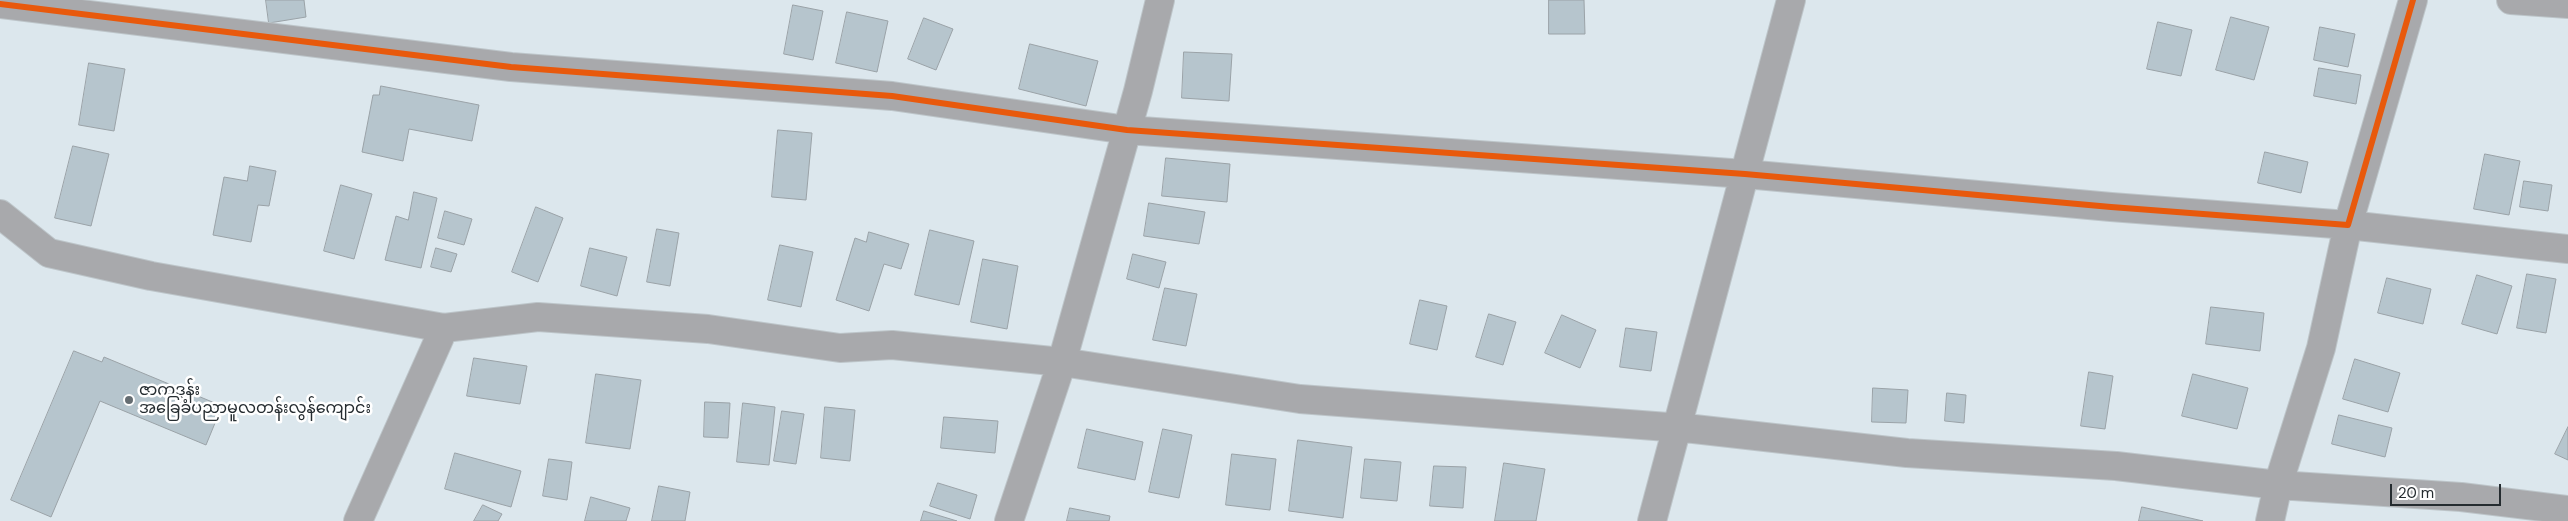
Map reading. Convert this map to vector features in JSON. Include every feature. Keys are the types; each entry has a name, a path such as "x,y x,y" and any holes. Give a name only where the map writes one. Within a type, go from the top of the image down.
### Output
{"street":[{"path":"1009,521 1062,362 1127,130 1160,0"},
{"path":"1652,521 1791,0"},
{"path":"2270,521 2278,485 2321,348 2348,225 2413,0"},
{"path":"2512,0 2568,4"},
{"path":"0,4 511,67 892,96 1127,130 1745,174 2111,207 2348,225 2568,249"},
{"path":"0,214 48,253 151,276 444,328 538,318 708,329 840,348 892,345 1062,362 1300,399 1677,428 1907,453 2116,466 2278,485 2461,496 2568,510"},
{"path":"358,521 444,328"}],"building":[{"path":"266,0 304,0 306,17 269,23"},
{"path":"1549,0 1584,0 1585,34 1549,34"},
{"path":"793,5 823,11 813,60 784,54"},
{"path":"847,12 888,21 877,72 836,63"},
{"path":"2231,17 2269,27 2254,80 2216,70"},
{"path":"924,18 953,29 936,70 908,59"},
{"path":"2158,22 2192,30 2181,76 2147,69"},
{"path":"2320,27 2355,34 2348,67 2314,60"},
{"path":"1030,44 1098,61 1086,106 1019,89"},
{"path":"1184,52 1232,54 1229,101 1182,98"},
{"path":"89,63 125,69 114,131 79,125"},
{"path":"2319,68 2361,75 2356,104 2314,96"},
{"path":"381,86 479,105 472,141 409,129 403,161 362,152 373,95 379,95"},
{"path":"778,130 812,133 806,200 772,197"},
{"path":"73,146 109,154 91,226 55,218"},
{"path":"2265,152 2308,162 2301,193 2258,183"},
{"path":"2485,154 2520,161 2509,215 2474,209"},
{"path":"1166,158 1230,164 1227,202 1162,196"},
{"path":"250,166 276,171 269,206 258,205 251,242 213,235 224,177 247,181"},
{"path":"2524,181 2552,185 2548,211 2520,207"},
{"path":"341,185 372,194 354,259 324,251"},
{"path":"414,192 437,198 421,268 385,260 396,216 408,220"},
{"path":"1149,203 1205,212 1199,244 1144,236"},
{"path":"536,207 563,218 538,282 512,272"},
{"path":"445,211 472,219 464,245 438,238"},
{"path":"657,229 679,233 670,286 647,282"},
{"path":"930,230 974,241 959,305 915,295"},
{"path":"869,232 909,244 901,269 884,264 869,311 836,300 855,238 866,242"},
{"path":"780,245 813,252 801,307 768,300"},
{"path":"436,248 457,254 451,272 431,267"},
{"path":"590,248 627,257 617,296 581,286"},
{"path":"1133,254 1166,262 1159,288 1127,279"},
{"path":"983,259 1018,266 1007,329 971,322"},
{"path":"2527,274 2556,279 2546,333 2517,328"},
{"path":"2477,275 2512,286 2497,334 2462,324"},
{"path":"2387,278 2431,289 2423,324 2378,313"},
{"path":"1165,288 1197,294 1186,346 1153,340"},
{"path":"1420,300 1447,306 1437,350 1410,344"},
{"path":"2211,307 2264,313 2260,351 2206,344"},
{"path":"1489,314 1516,322 1503,365 1476,357"},
{"path":"1562,315 1596,330 1580,368 1545,353"},
{"path":"1626,328 1657,332 1651,371 1620,367"},
{"path":"74,351 102,362 104,357 222,406 206,445 100,401 51,517 11,500"},
{"path":"474,358 527,366 520,404 467,396"},
{"path":"2355,359 2400,373 2388,412 2343,399"},
{"path":"2089,372 2113,376 2105,429 2081,426"},
{"path":"596,374 641,380 630,449 586,443"},
{"path":"2193,374 2248,388 2237,429 2182,416"},
{"path":"1873,388 1908,390 1906,423 1872,422"},
{"path":"1947,393 1966,395 1964,423 1945,421"},
{"path":"705,402 730,403 728,438 704,437"},
{"path":"743,403 775,407 769,465 737,462"},
{"path":"825,407 855,410 850,461 821,458"},
{"path":"782,411 804,414 796,464 774,461"},
{"path":"2339,415 2392,428 2385,457 2332,444"},
{"path":"944,417 998,421 995,453 941,448"},
{"path":"2568,427 2568,460 2555,454"},
{"path":"1087,429 1143,442 1135,480 1078,468"},
{"path":"1163,429 1192,435 1179,498 1149,492"},
{"path":"1298,440 1352,447 1343,518 1289,511"},
{"path":"455,453 521,471 511,507 445,489"},
{"path":"1232,454 1276,459 1270,510 1226,505"},
{"path":"549,459 572,462 567,500 543,496"},
{"path":"1365,459 1401,462 1397,501 1361,498"},
{"path":"1504,463 1545,469 1536,521 1495,521"},
{"path":"1434,466 1466,467 1463,508 1430,506"},
{"path":"938,483 977,495 970,519 930,506"},
{"path":"659,486 690,492 685,521 652,521"},
{"path":"591,497 630,508 626,521 585,521"},
{"path":"483,505 502,514 498,521 474,521"},
{"path":"2142,507 2203,521 2139,521"},
{"path":"1070,508 1110,516 1109,521 1067,521"},
{"path":"924,511 957,521 921,521"}],"cycle path":[{"path":"0,4 511,67 892,96 1127,130 1745,174 2111,207 2348,225 2413,0"}],"place":[{"name":"ဇာကဒွန်း အခြေခံပညာမူလတန်းလွန်ကျောင်း","path":"129,400"}]}
